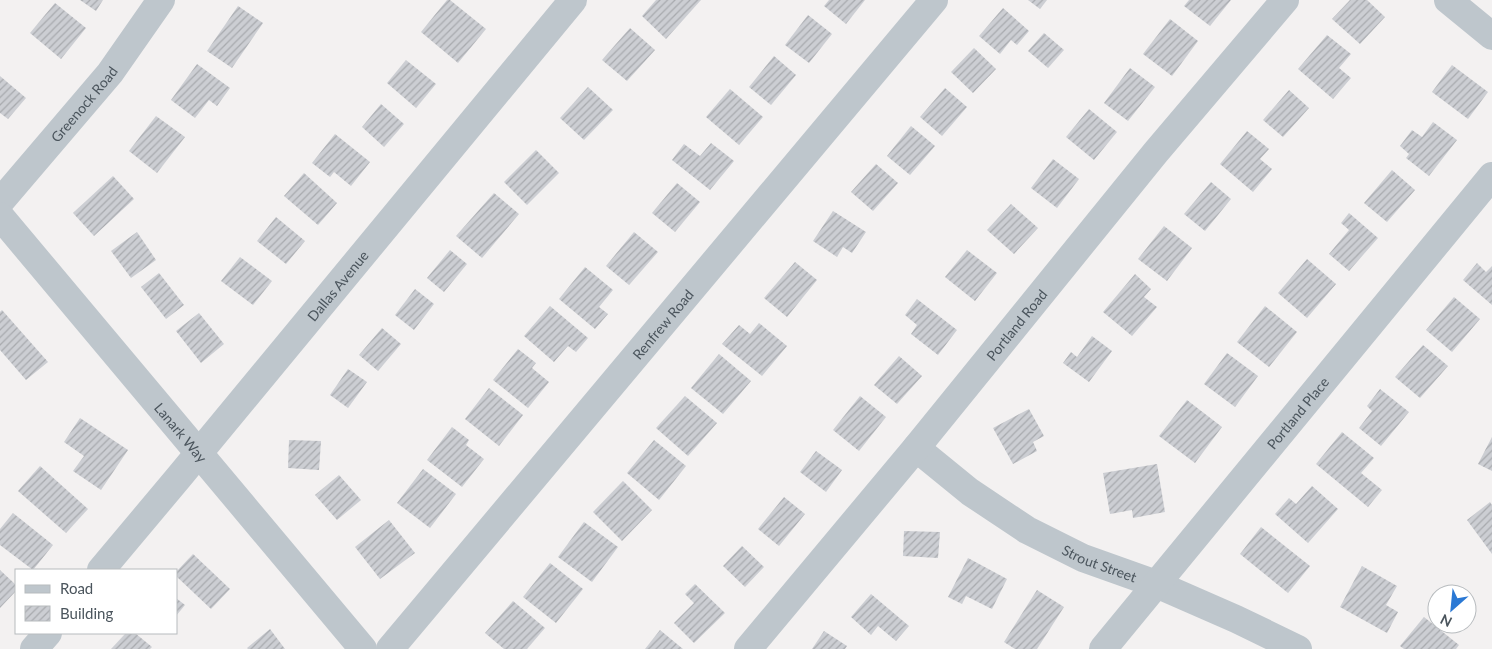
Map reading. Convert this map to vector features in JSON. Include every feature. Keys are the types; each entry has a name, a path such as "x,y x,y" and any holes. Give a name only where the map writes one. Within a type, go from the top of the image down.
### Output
{"street":[{"name":"Greenock Road","path":"0,202 110,73 162,0"},
{"name":"Dallas Avenue","path":"102,569 573,0"},
{"name":"Renfrew Road","path":"390,649 934,0"},
{"name":"Portland Road","path":"748,649 916,448 1156,152 1285,0"},
{"path":"1448,0 1492,36"},
{"name":"Portland Place","path":"1103,649 1492,176"},
{"name":"Lanark Way","path":"0,216 363,649"},
{"name":"Strout Street","path":"916,448 970,492 1027,530 1083,558 1156,584 1298,649"},
{"path":"34,649 47,634"}],"building":[{"path":"80,0 103,0 96,11"},
{"path":"447,0 450,0 486,29 458,63 421,32"},
{"path":"656,0 701,0 666,39 642,16"},
{"path":"829,0 865,0 846,24 824,6"},
{"path":"1028,0 1047,0 1040,9"},
{"path":"1189,0 1231,0 1210,26 1184,6"},
{"path":"1350,0 1367,0 1385,17 1360,44 1332,19"},
{"path":"55,3 86,28 61,59 30,33"},
{"path":"238,6 263,23 232,68 207,51"},
{"path":"1003,8 1029,31 1017,45 1011,40 1000,54 979,36"},
{"path":"808,15 832,34 809,63 785,45"},
{"path":"1170,19 1198,41 1172,76 1143,54"},
{"path":"630,28 655,50 627,81 602,60"},
{"path":"1044,33 1064,50 1048,68 1028,51"},
{"path":"1327,35 1351,54 1339,68 1351,78 1333,99 1298,69"},
{"path":"974,48 996,69 973,93 951,72"},
{"path":"774,56 796,75 771,105 749,87"},
{"path":"406,60 436,84 416,108 387,83"},
{"path":"197,64 230,88 217,106 209,100 195,118 171,100"},
{"path":"1452,65 1488,92 1468,119 1432,92"},
{"path":"1130,68 1155,87 1128,121 1104,103"},
{"path":"0,76 26,98 8,119 0,113"},
{"path":"588,87 613,110 584,140 560,118"},
{"path":"945,88 967,107 942,136 920,117"},
{"path":"730,89 763,117 739,145 706,117"},
{"path":"1289,90 1309,108 1283,137 1263,120"},
{"path":"381,104 404,124 384,147 362,127"},
{"path":"1089,109 1117,132 1094,160 1066,137"},
{"path":"156,116 185,137 157,173 129,151"},
{"path":"1433,122 1457,140 1429,176 1406,158 1409,154 1400,146 1412,130 1422,137"},
{"path":"911,126 935,146 910,175 887,156"},
{"path":"1247,131 1269,149 1260,159 1272,169 1253,192 1220,164"},
{"path":"335,134 370,162 351,186 334,172 330,177 312,163"},
{"path":"711,143 734,161 710,190 672,160 684,144 700,156"},
{"path":"536,150 559,173 527,205 504,182"},
{"path":"1053,159 1079,179 1057,208 1031,188"},
{"path":"876,164 898,183 873,211 851,192"},
{"path":"1392,170 1415,190 1387,222 1364,203"},
{"path":"304,173 337,203 318,225 284,196"},
{"path":"113,176 134,199 94,236 73,213"},
{"path":"1211,182 1231,199 1205,231 1184,214"},
{"path":"677,183 700,202 675,232 652,213"},
{"path":"494,193 519,214 482,258 456,236"},
{"path":"1011,204 1038,228 1014,254 987,230"},
{"path":"833,211 866,232 852,253 843,247 837,257 813,241"},
{"path":"1349,213 1378,238 1349,271 1329,254 1349,230 1341,223"},
{"path":"276,217 305,241 286,264 257,241"},
{"path":"1164,226 1192,248 1167,281 1138,259"},
{"path":"137,232 156,260 131,278 111,251"},
{"path":"634,232 658,252 629,285 606,266"},
{"path":"450,250 467,264 444,292 427,278"},
{"path":"967,250 997,273 975,301 945,277"},
{"path":"240,257 272,281 253,305 221,281"},
{"path":"1307,259 1336,284 1307,318 1278,293"},
{"path":"795,262 817,280 787,317 764,298"},
{"path":"1477,263 1486,272 1492,266 1492,305 1463,280"},
{"path":"585,267 613,290 599,307 608,314 595,329 559,299"},
{"path":"159,273 184,305 166,319 141,287"},
{"path":"1135,274 1151,289 1144,297 1157,307 1132,336 1103,312"},
{"path":"415,289 434,304 414,330 395,315"},
{"path":"1454,297 1480,319 1452,352 1426,330"},
{"path":"917,299 957,330 938,355 911,334 917,325 905,315"},
{"path":"550,306 588,338 576,352 568,346 554,362 524,336"},
{"path":"1265,306 1297,332 1269,367 1237,342"},
{"path":"2,310 48,362 26,380 0,350 0,312"},
{"path":"199,313 224,344 201,363 176,331"},
{"path":"759,323 787,346 762,376 722,344 739,325 750,334"},
{"path":"382,328 401,344 378,371 359,355"},
{"path":"1092,336 1112,351 1089,382 1063,363 1071,352 1077,357"},
{"path":"1423,345 1448,366 1420,398 1395,377"},
{"path":"518,349 536,363 532,368 549,382 528,408 493,380"},
{"path":"1227,353 1258,376 1235,407 1204,384"},
{"path":"719,354 751,381 723,414 691,388"},
{"path":"899,356 922,376 897,404 874,385"},
{"path":"348,369 367,382 348,408 330,395"},
{"path":"489,388 523,415 499,446 465,419"},
{"path":"1380,389 1409,412 1381,446 1359,428 1372,411 1367,406"},
{"path":"685,396 717,423 688,456 656,428"},
{"path":"860,396 886,417 859,451 833,430"},
{"path":"1187,400 1222,427 1195,463 1159,436"},
{"path":"1029,409 1044,436 1033,442 1037,451 1013,464 993,428"},
{"path":"80,418 128,450 101,490 73,471 84,456 64,442"},
{"path":"452,427 469,440 466,445 484,459 462,487 427,460"},
{"path":"1342,432 1374,458 1361,473 1382,490 1368,507 1316,464"},
{"path":"1492,437 1492,471 1478,464"},
{"path":"289,440 321,441 319,470 288,468"},
{"path":"654,440 686,466 659,500 627,473"},
{"path":"816,451 842,470 826,492 800,472"},
{"path":"1157,464 1165,512 1133,518 1132,510 1110,514 1103,473"},
{"path":"40,466 88,509 66,533 18,491"},
{"path":"423,469 456,494 430,528 397,503"},
{"path":"339,475 361,500 337,520 315,495"},
{"path":"623,481 652,510 622,541 593,512"},
{"path":"1312,486 1338,509 1308,543 1275,514 1289,498 1296,504"},
{"path":"784,497 805,514 779,546 758,529"},
{"path":"1490,502 1492,505 1492,554 1467,520"},
{"path":"13,513 53,545 34,569 32,569 0,545 0,529"},
{"path":"389,520 415,553 380,579 355,547"},
{"path":"584,522 618,547 592,582 558,557"},
{"path":"1261,527 1310,566 1288,593 1240,554"},
{"path":"904,531 940,532 938,558 903,556"},
{"path":"742,546 764,567 745,587 723,566"},
{"path":"193,554 230,589 211,609 178,578 178,570"},
{"path":"968,558 1007,579 992,609 966,596 962,604 948,597"},
{"path":"550,563 583,589 556,623 523,597"},
{"path":"1362,566 1397,586 1386,605 1398,612 1387,633 1340,607"},
{"path":"0,570 15,584 15,592 0,608"},
{"path":"695,584 725,613 694,643 674,623 694,603 685,594"},
{"path":"1037,590 1064,607 1037,649 1015,649 1004,642"},
{"path":"871,594 909,626 896,641 878,626 871,635 851,617"},
{"path":"178,600 185,605 178,614"},
{"path":"513,601 545,628 527,649 504,649 485,633"},
{"path":"1424,617 1427,619 1427,634 1445,634 1459,645 1456,649 1404,649 1400,646"},
{"path":"270,629 285,649 247,648"},
{"path":"660,630 683,649 645,649"},
{"path":"824,631 847,646 845,649 812,649"},
{"path":"125,634 136,634 152,647 150,649 111,649"}]}
